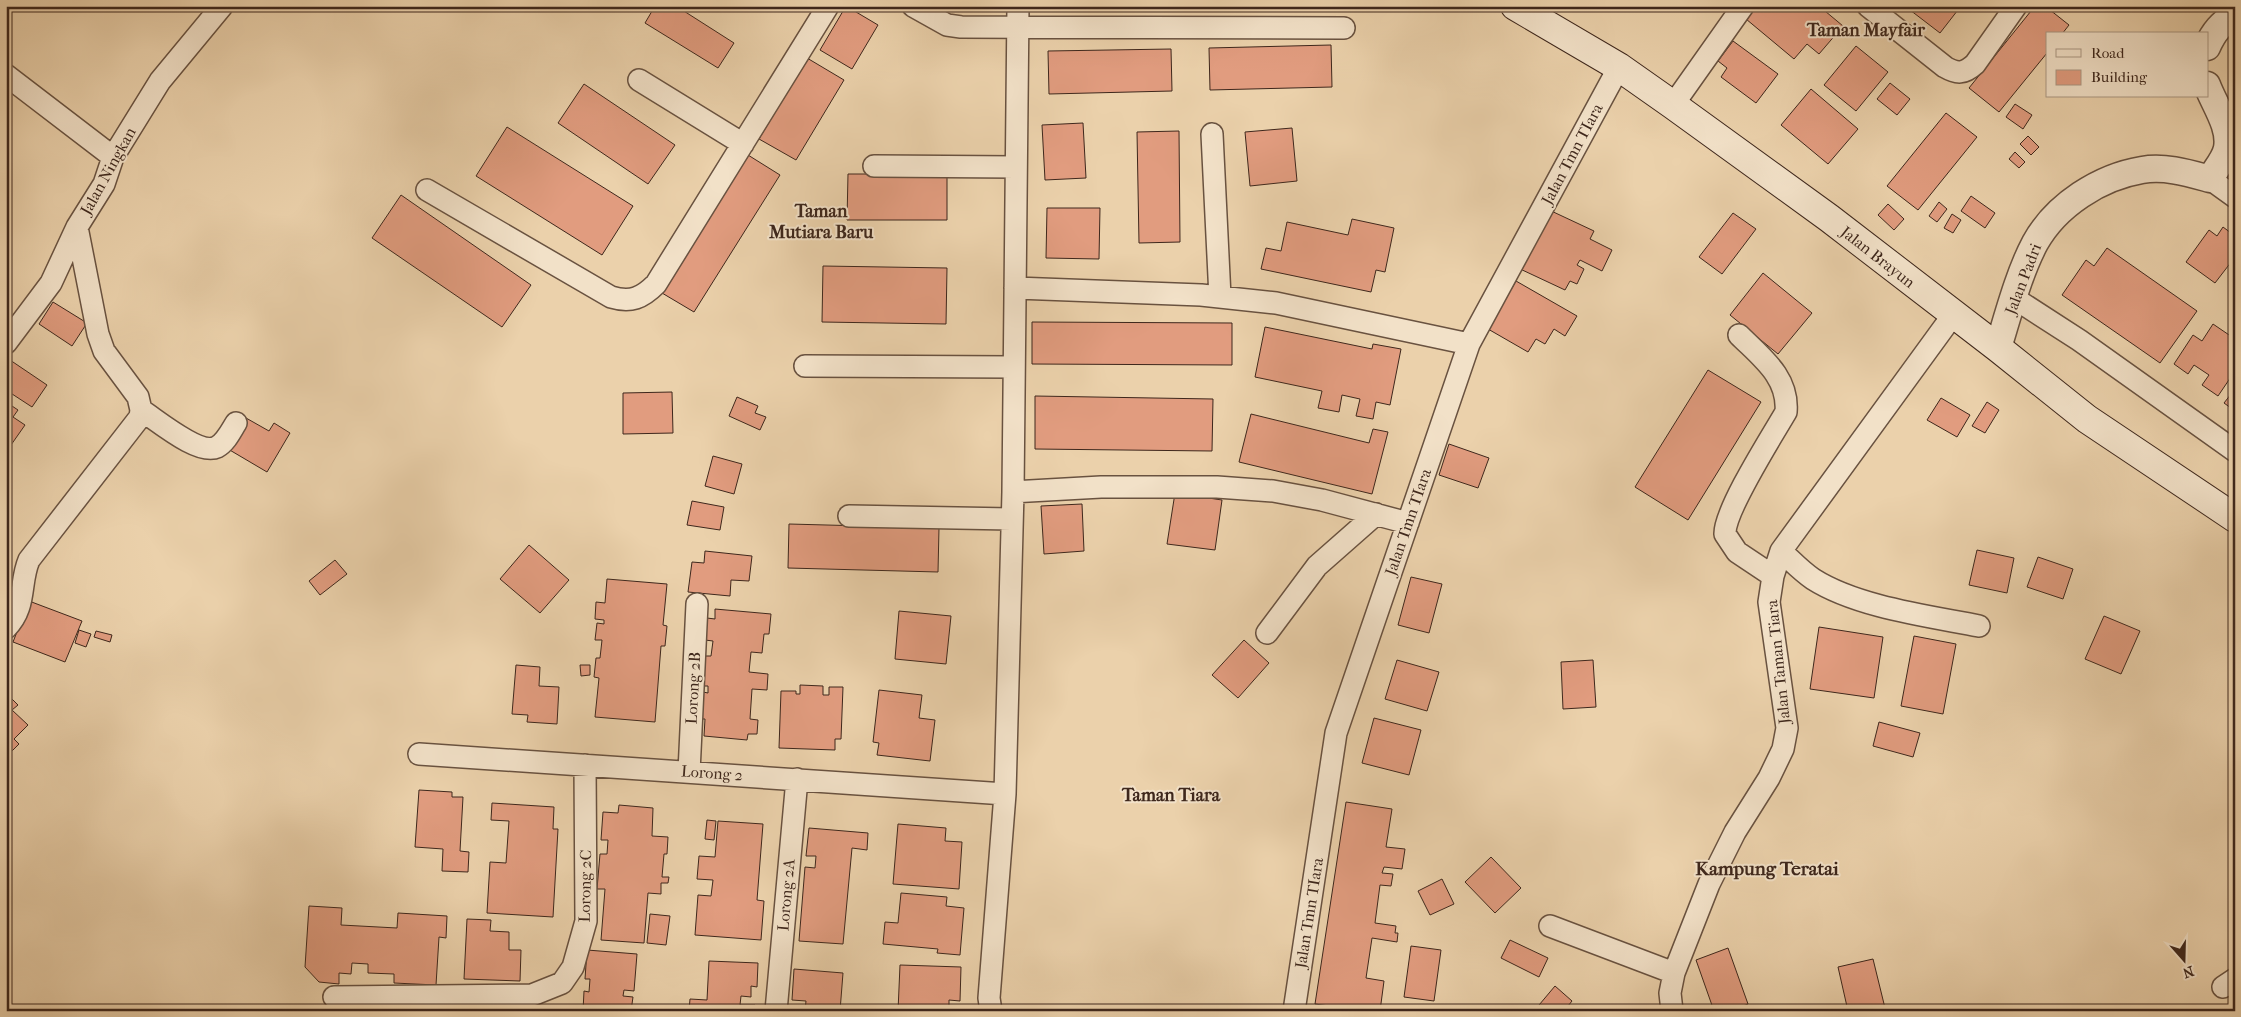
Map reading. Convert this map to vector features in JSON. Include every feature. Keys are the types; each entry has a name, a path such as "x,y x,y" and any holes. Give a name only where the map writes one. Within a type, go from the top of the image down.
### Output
{"main road":[{"name":"Jalan Brayun","path":"1515,6 1619,67 1673,105 1829,218 2087,419 2235,518"}],"street":[{"name":"Jalan Ningkan","path":"6,343 50,283 77,226 104,184 113,157 160,81 222,6"},
{"path":"427,190 611,297 624,301 634,300 645,295 656,284 828,6"},
{"path":"913,6 947,25 961,27 1018,16 1344,28"},
{"path":"1673,105 1743,6"},
{"path":"1868,6 1945,67 1954,72 1961,73 1975,64 2016,6"},
{"path":"2208,45 2212,35 2221,24 2235,14"},
{"path":"991,1011 989,998 1009,724 1018,16"},
{"name":"Jalan Tmn TIara","path":"1294,1011 1336,733 1469,344 1619,67"},
{"path":"6,75 113,157"},
{"path":"639,80 743,144"},
{"path":"2208,87 2225,126 2228,140 2227,150 2210,179 2235,196"},
{"path":"1212,134 1220,297"},
{"path":"874,166 1016,167"},
{"name":"Jalan Padri","path":"1998,348 2034,244 2060,210 2077,198 2115,177 2142,170 2180,171 2210,179"},
{"path":"6,628 18,609 24,593 25,569 29,560 137,423 141,410 138,396 104,351 77,226"},
{"path":"1015,288 1220,297 1276,303 1469,344"},
{"path":"2014,298 2079,340 2235,451"},
{"name":"Jalan Taman Tiara","path":"1672,1011 1670,993 1674,973 1709,884 1735,832 1769,778 1783,749 1786,728 1769,602 1772,576 1781,551 1954,315"},
{"path":"1738,335 1776,372 1786,403 1786,412 1742,489 1727,520 1725,534 1737,552 1772,576"},
{"path":"805,366 1014,367"},
{"path":"141,410 204,449 212,449 222,444 236,422"},
{"path":"1013,492 1102,487 1218,486 1273,491 1322,500 1408,522"},
{"path":"1267,633 1317,566 1376,514"},
{"path":"848,516 1011,519"},
{"path":"1781,551 1804,572 1828,587 1904,612 1979,626"},
{"name":"Lorong 2B","path":"689,772 697,604"},
{"name":"Lorong 2","path":"419,754 1005,794"},
{"name":"Lorong 2C","path":"334,997 532,995 562,983 573,966 586,921 585,765"},
{"name":"Lorong 2A","path":"776,1011 797,779"},
{"path":"1550,926 1674,973"}],"building":[{"path":"655,6 676,6 734,43 718,68 645,23"},
{"path":"846,6 878,25 852,69 820,50"},
{"path":"1756,6 1819,6 1843,26 1819,54 1807,44 1794,59 1746,19"},
{"path":"1913,6 1961,6 1940,33 1910,10"},
{"path":"2035,6 2045,6 2069,25 2064,32 2046,32 2046,54 1999,112 1969,88"},
{"path":"1733,41 1778,74 1756,103 1721,77 1727,68 1718,61"},
{"path":"1331,45 1332,87 1210,90 1209,48"},
{"path":"1856,46 1888,72 1856,111 1824,85"},
{"path":"1171,49 1172,91 1049,94 1048,51"},
{"path":"807,58 844,80 796,160 759,139"},
{"path":"1890,83 1910,99 1897,115 1877,99"},
{"path":"584,84 675,145 648,184 558,123"},
{"path":"1811,89 1858,129 1828,164 1781,125"},
{"path":"2015,104 2032,115 2023,129 2006,117"},
{"path":"1946,113 1977,137 1918,210 1887,186"},
{"path":"1083,123 1086,178 1045,180 1042,125"},
{"path":"507,127 633,206 602,255 476,176"},
{"path":"1292,128 1297,181 1250,186 1245,132"},
{"path":"1179,131 1180,242 1139,243 1137,132"},
{"path":"2028,136 2039,147 2031,155 2020,144"},
{"path":"2015,152 2025,162 2019,168 2009,159"},
{"path":"748,155 780,175 694,312 662,293"},
{"path":"848,174 947,174 947,220 847,220"},
{"path":"401,195 531,285 502,327 372,238"},
{"path":"1971,196 1995,213 1985,228 1961,211"},
{"path":"1939,202 1947,209 1937,222 1929,216"},
{"path":"1888,204 1904,219 1894,230 1878,215"},
{"path":"1047,208 1100,208 1099,259 1046,258"},
{"path":"1547,209 1594,231 1590,239 1612,250 1602,271 1580,260 1577,265 1584,269 1577,284 1570,281 1565,290 1518,268"},
{"path":"1733,213 1756,229 1722,274 1699,257"},
{"path":"1952,214 1961,220 1953,233 1944,228"},
{"path":"1352,219 1394,228 1385,272 1376,270 1371,292 1261,269 1266,248 1281,251 1287,222 1348,235"},
{"path":"2223,227 2235,236 2235,257 2215,283 2186,262 2209,230 2217,236"},
{"path":"2107,248 2197,311 2160,363 2062,295 2086,260 2094,266"},
{"path":"823,266 947,268 946,324 822,322"},
{"path":"1763,273 1812,313 1778,354 1730,315"},
{"path":"1516,281 1577,316 1565,336 1554,329 1545,344 1536,339 1528,352 1488,329"},
{"path":"53,302 87,323 72,346 39,324"},
{"path":"1032,322 1232,323 1232,365 1032,364"},
{"path":"2213,324 2235,339 2235,371 2218,396 2202,385 2209,375 2194,365 2188,374 2174,364 2193,335 2202,341"},
{"path":"1265,327 1372,349 1373,344 1401,349 1390,405 1376,402 1373,419 1356,416 1360,399 1342,395 1339,412 1318,408 1322,391 1255,377"},
{"path":"10,360 47,385 32,407 6,390 6,365"},
{"path":"1708,370 1761,402 1688,520 1635,487"},
{"path":"2235,389 2235,411 2224,403"},
{"path":"672,392 673,433 623,434 623,393"},
{"path":"1035,396 1213,399 1212,451 1035,449"},
{"path":"737,397 758,406 755,413 766,417 760,430 729,416"},
{"path":"1941,398 1970,415 1957,437 1927,420"},
{"path":"6,402 18,410 13,417 25,425 11,445 6,442"},
{"path":"1987,402 1999,410 1985,433 1972,426"},
{"path":"1251,414 1369,443 1373,429 1388,432 1372,494 1239,462"},
{"path":"246,418 269,431 274,423 290,433 267,472 228,449"},
{"path":"1449,444 1489,458 1478,488 1439,475"},
{"path":"713,456 742,464 734,494 705,486"},
{"path":"1175,493 1222,500 1215,550 1167,544"},
{"path":"692,501 724,507 720,530 687,525"},
{"path":"1082,504 1084,551 1044,554 1041,506"},
{"path":"789,524 939,528 938,572 788,568"},
{"path":"529,545 569,580 540,613 500,579"},
{"path":"1977,550 2014,558 2007,593 1969,585"},
{"path":"705,551 752,556 749,581 731,580 730,596 688,592 692,562 704,563"},
{"path":"2038,557 2073,569 2063,599 2027,587"},
{"path":"335,560 347,574 320,595 309,581"},
{"path":"1411,577 1442,584 1429,633 1398,625"},
{"path":"607,579 667,584 663,625 667,626 665,646 661,646 655,722 595,717 599,678 594,677 596,658 600,658 602,640 595,640 597,623 604,624 604,620 595,619 596,602 605,603"},
{"path":"29,601 82,621 65,662 13,642"},
{"path":"715,609 771,614 769,634 764,634 762,653 751,652 749,672 768,674 767,690 752,689 750,719 758,720 757,734 748,734 747,740 704,736 705,719 700,719 703,692 708,693 708,686 699,686 702,656 711,656 713,641 705,640 707,618 715,619"},
{"path":"899,611 951,616 946,664 895,659"},
{"path":"2104,616 2140,631 2121,674 2085,659"},
{"path":"1819,627 1883,637 1874,698 1810,689"},
{"path":"79,630 91,634 86,647 75,643"},
{"path":"96,631 112,635 110,642 94,637"},
{"path":"1914,636 1956,644 1943,714 1901,706"},
{"path":"1244,640 1269,663 1238,698 1212,675"},
{"path":"1397,660 1439,672 1427,711 1385,699"},
{"path":"1593,660 1596,707 1563,709 1561,662"},
{"path":"516,665 540,667 539,686 559,687 557,724 527,722 528,715 512,714"},
{"path":"580,665 590,665 590,675 581,676"},
{"path":"800,685 823,686 823,695 829,695 829,687 843,687 841,739 835,739 835,750 779,748 781,691 796,691 796,694 800,694"},
{"path":"879,690 922,695 919,718 935,720 930,761 877,755 879,743 873,742"},
{"path":"8,695 18,705 12,710 28,725 14,739 19,744 8,755 6,753"},
{"path":"1374,718 1421,730 1409,775 1362,763"},
{"path":"1879,722 1920,733 1913,757 1873,746"},
{"path":"419,790 452,792 452,797 463,797 460,851 469,852 468,872 442,871 443,849 415,847"},
{"path":"1346,802 1392,809 1386,847 1405,849 1402,869 1384,867 1382,873 1393,874 1391,886 1380,885 1375,923 1396,926 1395,933 1398,933 1397,942 1372,938 1366,978 1384,981 1380,1011 1365,1011 1315,1004"},
{"path":"492,803 554,807 553,829 558,829 553,917 487,913 490,862 506,863 509,821 491,820"},
{"path":"619,805 653,808 652,836 668,837 667,854 664,854 662,877 669,877 668,883 661,883 661,894 648,893 644,943 601,940 605,889 597,889 600,854 607,854 608,840 601,840 603,812 618,813"},
{"path":"707,820 716,821 714,840 705,839"},
{"path":"718,821 763,824 757,900 764,901 761,940 695,935 698,895 711,896 713,880 697,879 699,856 715,857"},
{"path":"898,824 946,828 945,841 962,842 959,889 893,884"},
{"path":"809,828 868,833 867,850 852,848 843,944 799,941 805,867 815,868 816,856 806,856"},
{"path":"1491,857 1521,888 1495,913 1465,882"},
{"path":"1442,879 1454,904 1430,915 1418,891"},
{"path":"901,893 947,897 946,906 964,908 960,955 937,953 938,949 883,944 885,922 898,923"},
{"path":"309,906 342,908 341,925 397,928 398,913 447,916 446,938 439,937 436,985 394,983 394,974 368,973 368,964 352,963 351,974 339,973 339,984 319,982 305,967"},
{"path":"650,914 670,916 666,945 647,943"},
{"path":"467,919 491,920 490,931 509,932 509,950 521,950 520,981 464,979"},
{"path":"1510,940 1548,958 1539,977 1501,958"},
{"path":"1411,946 1441,950 1434,1001 1404,997"},
{"path":"1728,948 1748,1004 1731,1011 1714,1011 1696,960"},
{"path":"587,950 637,954 634,991 624,990 623,996 633,997 631,1011 613,1009 612,1011 583,1011 584,991 589,992 590,979 585,979"},
{"path":"1873,959 1885,1008 1875,1011 1848,1011 1838,967"},
{"path":"709,961 758,963 757,987 751,986 751,997 741,996 740,1005 755,1005 755,1011 689,1011 690,999 707,1000"},
{"path":"900,965 961,967 960,1001 949,1000 949,1011 898,1011"},
{"path":"794,969 843,973 840,1011 805,1011 806,1001 792,1000"},
{"path":"1555,986 1572,1001 1564,1011 1534,1011"}],"district":[{"name":"Taman Mayfair","path":"1866,30"},
{"name":"Taman Mutiara Baru","path":"821,221"},
{"name":"Taman Tiara","path":"1171,795"},
{"name":"Kampung Teratai","path":"1767,869"}]}
